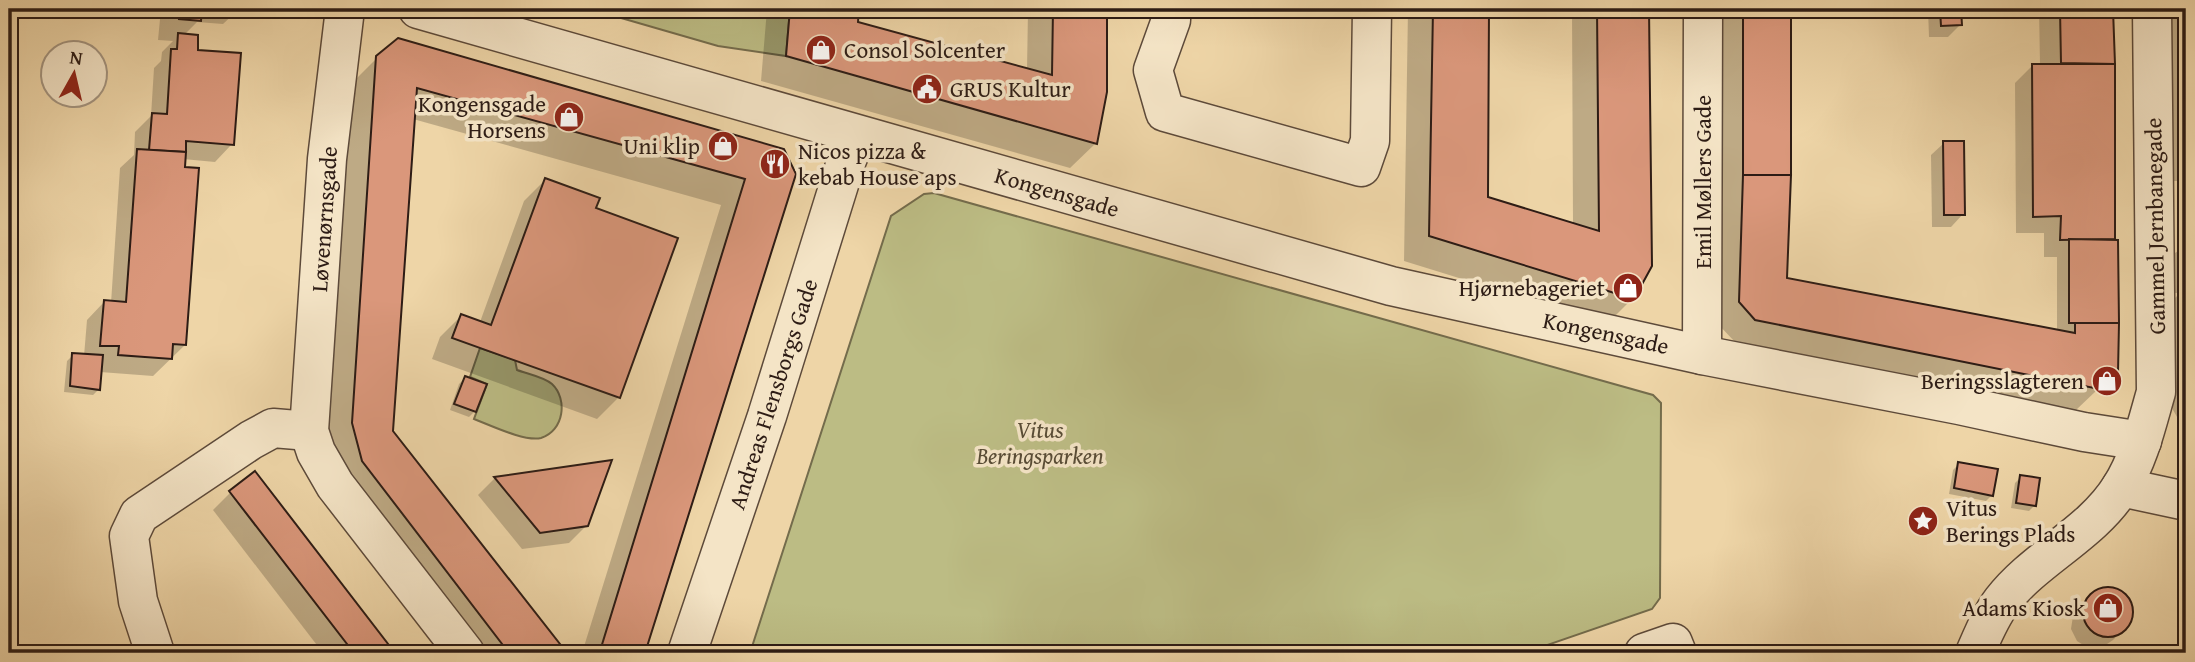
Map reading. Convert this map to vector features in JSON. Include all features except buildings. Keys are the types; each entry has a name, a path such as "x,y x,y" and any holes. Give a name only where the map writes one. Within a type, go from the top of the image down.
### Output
{"street":[{"name":"Løvenørnsgade","path":"345,9 327,159 309,431 316,452 335,485 464,653"},
{"name":"Kongensgade","path":"418,9 1391,286 1702,355"},
{"path":"1171,9 1171,20 1153,70 1165,112 1361,167 1370,141 1372,9"},
{"name":"Emil Møllers Gade","path":"1702,355 1703,9"},
{"name":"Gammel Jernbanegade","path":"2142,440 2156,392 2152,9"},
{"name":"Andreas Flensborgs Gade","path":"687,653 767,416 857,135"},
{"path":"1702,355 2084,432 2142,440 2121,487 2103,509 2002,601 1986,627 1975,653"},
{"path":"155,653 138,601 129,536 139,515 273,428 309,431"},
{"path":"2121,487 2186,501"}],"green space":[{"path":"590,9 790,9 786,56 718,46"},
{"name":"Vitus Beringsparken","path":"934,193 1653,395 1661,403 1660,598 1652,609 1524,653 750,653 891,216 924,194"},
{"path":"480,348 515,360 517,370 552,384 562,406 555,429 541,438 534,439 474,419 487,384 470,377"}],"place":[{"name":"Consol Solcenter","path":"821,50"},
{"name":"GRUS Kultur","path":"927,89"},
{"name":"Kongensgade Horsens","path":"569,117"},
{"name":"Uni klip","path":"723,146"},
{"name":"Nicos pizza & kebab House aps","path":"775,164"},
{"name":"Hjørnebageriet","path":"1628,288"},
{"name":"Beringsslagteren","path":"2107,381"},
{"name":"Vitus Berings Plads","path":"1923,521"},
{"name":"Adams Kiosk","path":"2108,608"}]}
